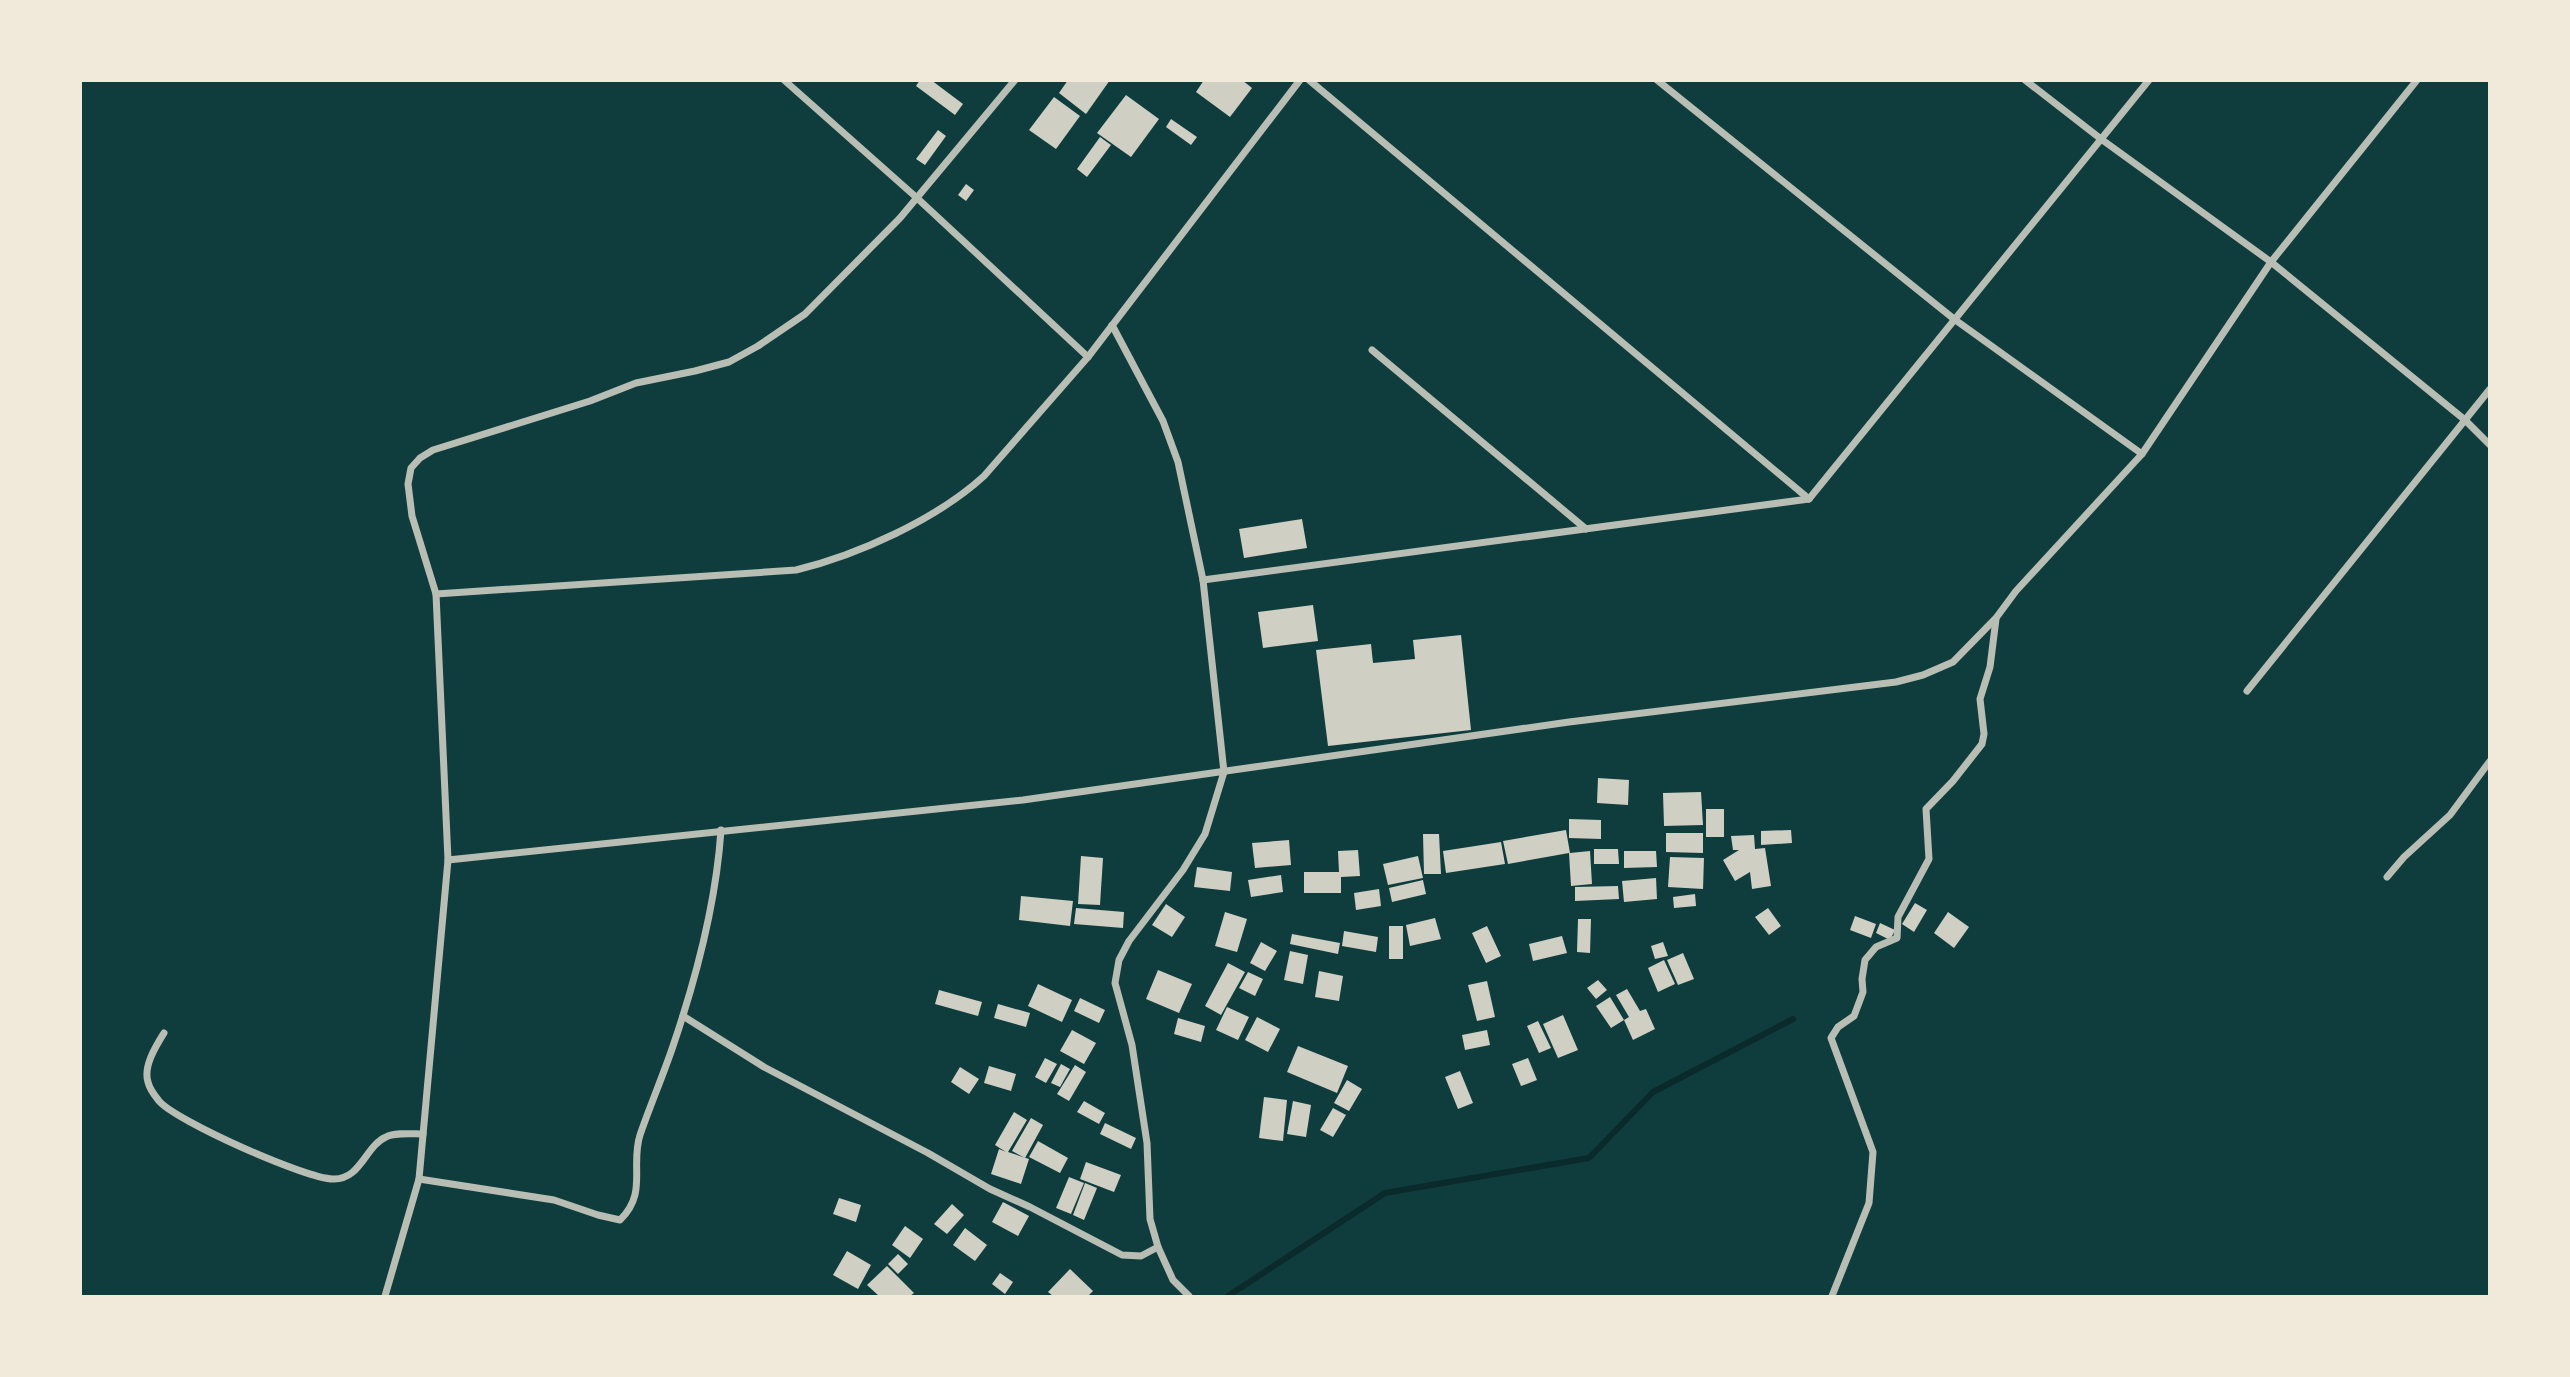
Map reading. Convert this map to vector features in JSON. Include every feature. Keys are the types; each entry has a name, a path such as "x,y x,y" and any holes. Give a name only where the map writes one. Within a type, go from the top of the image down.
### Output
{"street":[{"path":"784,80 918,198 1088,357"},
{"path":"384,1297 419,1179 448,860 436,594 412,516 408,484 411,468 420,458 443,446 590,401 636,383 729,362 758,346 805,314 918,198 1015,80"},
{"path":"436,594 796,570 832,561 879,541 966,492 1088,357 1300,80"},
{"path":"1309,80 1809,499"},
{"path":"1657,80 1954,319 2143,454"},
{"path":"2025,80 2101,139 2271,262 2465,421 2490,445"},
{"path":"1203,580 1809,499 2149,80"},
{"path":"448,860 1023,800 1569,722 1896,682 1923,676 1953,662 1996,618 2015,591 2143,454 2271,262 2417,80"},
{"path":"1112,325 1163,421 1178,461 1203,580 1224,772 1205,834 1183,870 1129,941 1119,960 1115,983 1132,1045 1147,1143 1150,1219 1158,1247 1173,1280 1189,1297"},
{"path":"1372,350 1586,529"},
{"path":"2247,691 2490,389"},
{"path":"1832,1297 1869,1203 1872,1152 1831,1038 1838,1027 1853,1016 1863,992 1861,979 1865,961 1876,947 1897,938 1898,917 1929,859 1926,809 1953,781 1982,744 1984,734 1980,699 1990,667 1996,618"},
{"path":"2387,877 2404,857 2449,815 2490,761"},
{"path":"419,1179 554,1200 620,1220 631,1210 637,1192 639,1138 682,1016 718,876 721,831"},
{"path":"682,1016 764,1067 928,1153 990,1189 1122,1255 1141,1256 1158,1247"},
{"path":"164,1033 151,1054 147,1081 160,1102 227,1141 303,1171 334,1180 347,1176 360,1166 368,1153 386,1136 423,1134"}],"building":[{"path":"920,80 931,80 963,104 955,115 916,86"},
{"path":"1068,80 1110,80 1086,114 1059,93"},
{"path":"1204,80 1242,80 1252,88 1230,117 1196,92"},
{"path":"1126,95 1159,119 1131,157 1097,133"},
{"path":"1054,97 1080,116 1056,149 1029,130"},
{"path":"1171,119 1197,137 1191,145 1166,127"},
{"path":"938,130 946,136 925,165 916,159"},
{"path":"1100,137 1111,145 1087,177 1077,169"},
{"path":"966,184 974,190 966,201 958,195"},
{"path":"1302,519 1307,548 1244,558 1239,529"},
{"path":"1313,605 1318,641 1263,648 1258,612"},
{"path":"1461,635 1471,730 1328,746 1316,650 1371,644 1373,663 1415,659 1413,640"},
{"path":"1598,778 1629,780 1628,805 1597,803"},
{"path":"1701,792 1703,825 1664,826 1663,793"},
{"path":"1706,809 1724,809 1724,837 1706,837"},
{"path":"1569,819 1601,820 1601,839 1569,838"},
{"path":"1566,830 1570,853 1590,851 1592,884 1571,886 1569,853 1508,864 1503,841"},
{"path":"1791,830 1792,843 1761,845 1761,831"},
{"path":"1666,833 1703,833 1703,853 1666,852"},
{"path":"1423,834 1439,834 1441,874 1424,874"},
{"path":"1754,835 1755,849 1765,848 1771,886 1752,889 1750,872 1735,881 1723,860 1739,850 1733,850 1731,836"},
{"path":"1289,840 1291,865 1255,868 1252,843"},
{"path":"1501,842 1505,864 1446,873 1443,851"},
{"path":"1594,849 1618,849 1619,864 1594,864"},
{"path":"1358,850 1360,876 1341,877 1341,893 1304,893 1304,872 1339,872 1338,851"},
{"path":"1624,851 1656,851 1657,867 1624,868"},
{"path":"1081,856 1103,858 1100,905 1078,904"},
{"path":"1418,856 1423,878 1388,885 1383,864"},
{"path":"1670,857 1704,858 1703,889 1668,887"},
{"path":"1197,867 1232,872 1230,891 1194,887"},
{"path":"1281,875 1283,892 1251,897 1248,880"},
{"path":"1656,878 1657,899 1624,902 1622,881"},
{"path":"1423,880 1426,894 1392,902 1389,888"},
{"path":"1618,886 1619,899 1575,901 1575,887"},
{"path":"1379,889 1381,906 1356,910 1354,893"},
{"path":"1695,894 1696,906 1674,908 1673,897"},
{"path":"1021,896 1073,901 1070,926 1019,920"},
{"path":"1915,903 1927,910 1914,932 1902,924"},
{"path":"1166,904 1185,917 1172,937 1152,925"},
{"path":"1076,908 1124,912 1123,928 1074,924"},
{"path":"1768,908 1781,926 1769,935 1755,917"},
{"path":"1225,912 1247,919 1237,952 1215,946"},
{"path":"1948,912 1969,927 1954,948 1934,933"},
{"path":"1855,916 1876,924 1871,938 1850,930"},
{"path":"1435,918 1441,939 1410,946 1406,925"},
{"path":"1578,919 1591,919 1590,953 1577,952"},
{"path":"1880,923 1895,930 1890,940 1876,933"},
{"path":"1389,926 1403,926 1403,959 1389,959"},
{"path":"1487,926 1501,956 1486,963 1472,933"},
{"path":"1344,931 1378,937 1376,952 1342,946"},
{"path":"1292,934 1340,943 1338,954 1290,944"},
{"path":"1562,936 1567,953 1533,961 1529,944"},
{"path":"1261,942 1277,951 1265,971 1250,963"},
{"path":"1663,942 1668,956 1655,959 1651,946"},
{"path":"1290,951 1308,955 1303,984 1284,980"},
{"path":"1683,953 1694,979 1678,985 1667,960"},
{"path":"1664,960 1675,984 1658,992 1648,968"},
{"path":"1228,963 1245,972 1221,1015 1205,1006"},
{"path":"1158,970 1192,984 1179,1013 1146,999"},
{"path":"1319,971 1343,976 1339,1001 1315,997"},
{"path":"1248,972 1263,979 1255,996 1239,988"},
{"path":"1598,980 1607,990 1596,999 1587,988"},
{"path":"1487,981 1495,1017 1477,1021 1468,985"},
{"path":"1038,984 1072,1000 1062,1022 1028,1006"},
{"path":"1627,989 1640,1011 1646,1009 1655,1029 1633,1040 1624,1020 1629,1017 1616,995"},
{"path":"939,990 982,1002 978,1016 935,1004"},
{"path":"1610,997 1624,1020 1611,1028 1596,1006"},
{"path":"1080,998 1105,1010 1099,1023 1074,1011"},
{"path":"998,1004 1030,1013 1026,1027 994,1018"},
{"path":"1227,1007 1249,1017 1238,1040 1216,1030"},
{"path":"1563,1015 1578,1050 1558,1058 1543,1024"},
{"path":"1257,1017 1280,1029 1268,1052 1245,1040"},
{"path":"1178,1018 1205,1026 1201,1042 1174,1034"},
{"path":"1538,1021 1551,1048 1539,1053 1527,1026"},
{"path":"1072,1030 1096,1043 1084,1064 1060,1051"},
{"path":"1487,1030 1490,1045 1465,1050 1462,1035"},
{"path":"1298,1046 1348,1066 1337,1093 1287,1072"},
{"path":"1045,1058 1057,1064 1046,1083 1035,1077"},
{"path":"1528,1058 1537,1080 1521,1086 1512,1064"},
{"path":"1061,1064 1070,1069 1060,1087 1051,1083"},
{"path":"1075,1065 1086,1072 1069,1101 1057,1094"},
{"path":"989,1066 1016,1074 1011,1091 984,1083"},
{"path":"960,1067 979,1079 969,1094 951,1082"},
{"path":"1460,1071 1473,1103 1458,1109 1445,1077"},
{"path":"1347,1080 1362,1089 1349,1111 1334,1103"},
{"path":"1264,1097 1287,1100 1283,1141 1259,1138"},
{"path":"1084,1101 1105,1113 1099,1124 1077,1112"},
{"path":"1293,1101 1311,1105 1306,1137 1287,1134"},
{"path":"1333,1108 1346,1115 1333,1137 1320,1130"},
{"path":"1014,1112 1027,1120 1008,1152 1029,1159 1021,1184 991,1174 999,1149 1006,1152 995,1145"},
{"path":"1031,1118 1043,1125 1025,1158 1012,1151"},
{"path":"1105,1123 1136,1138 1131,1149 1100,1134"},
{"path":"1038,1141 1068,1158 1060,1173 1029,1157"},
{"path":"1086,1162 1121,1175 1114,1192 1080,1179"},
{"path":"1069,1177 1084,1183 1071,1214 1056,1208"},
{"path":"1085,1183 1097,1188 1084,1220 1073,1215"},
{"path":"839,1198 861,1205 856,1222 833,1214"},
{"path":"1003,1202 1029,1216 1018,1236 992,1222"},
{"path":"952,1204 964,1215 947,1234 934,1224"},
{"path":"905,1226 923,1239 910,1258 892,1245"},
{"path":"965,1228 987,1245 975,1261 953,1245"},
{"path":"847,1251 871,1265 858,1289 833,1275"},
{"path":"898,1254 908,1264 898,1274 888,1264"},
{"path":"887,1266 914,1293 910,1296 879,1296 867,1285"},
{"path":"1070,1269 1093,1291 1088,1296 1053,1296 1048,1292"},
{"path":"1000,1273 1013,1282 1005,1294 992,1284"}],"waterway":[{"path":"1228,1296 1385,1193 1589,1158 1653,1092 1793,1019"}]}
